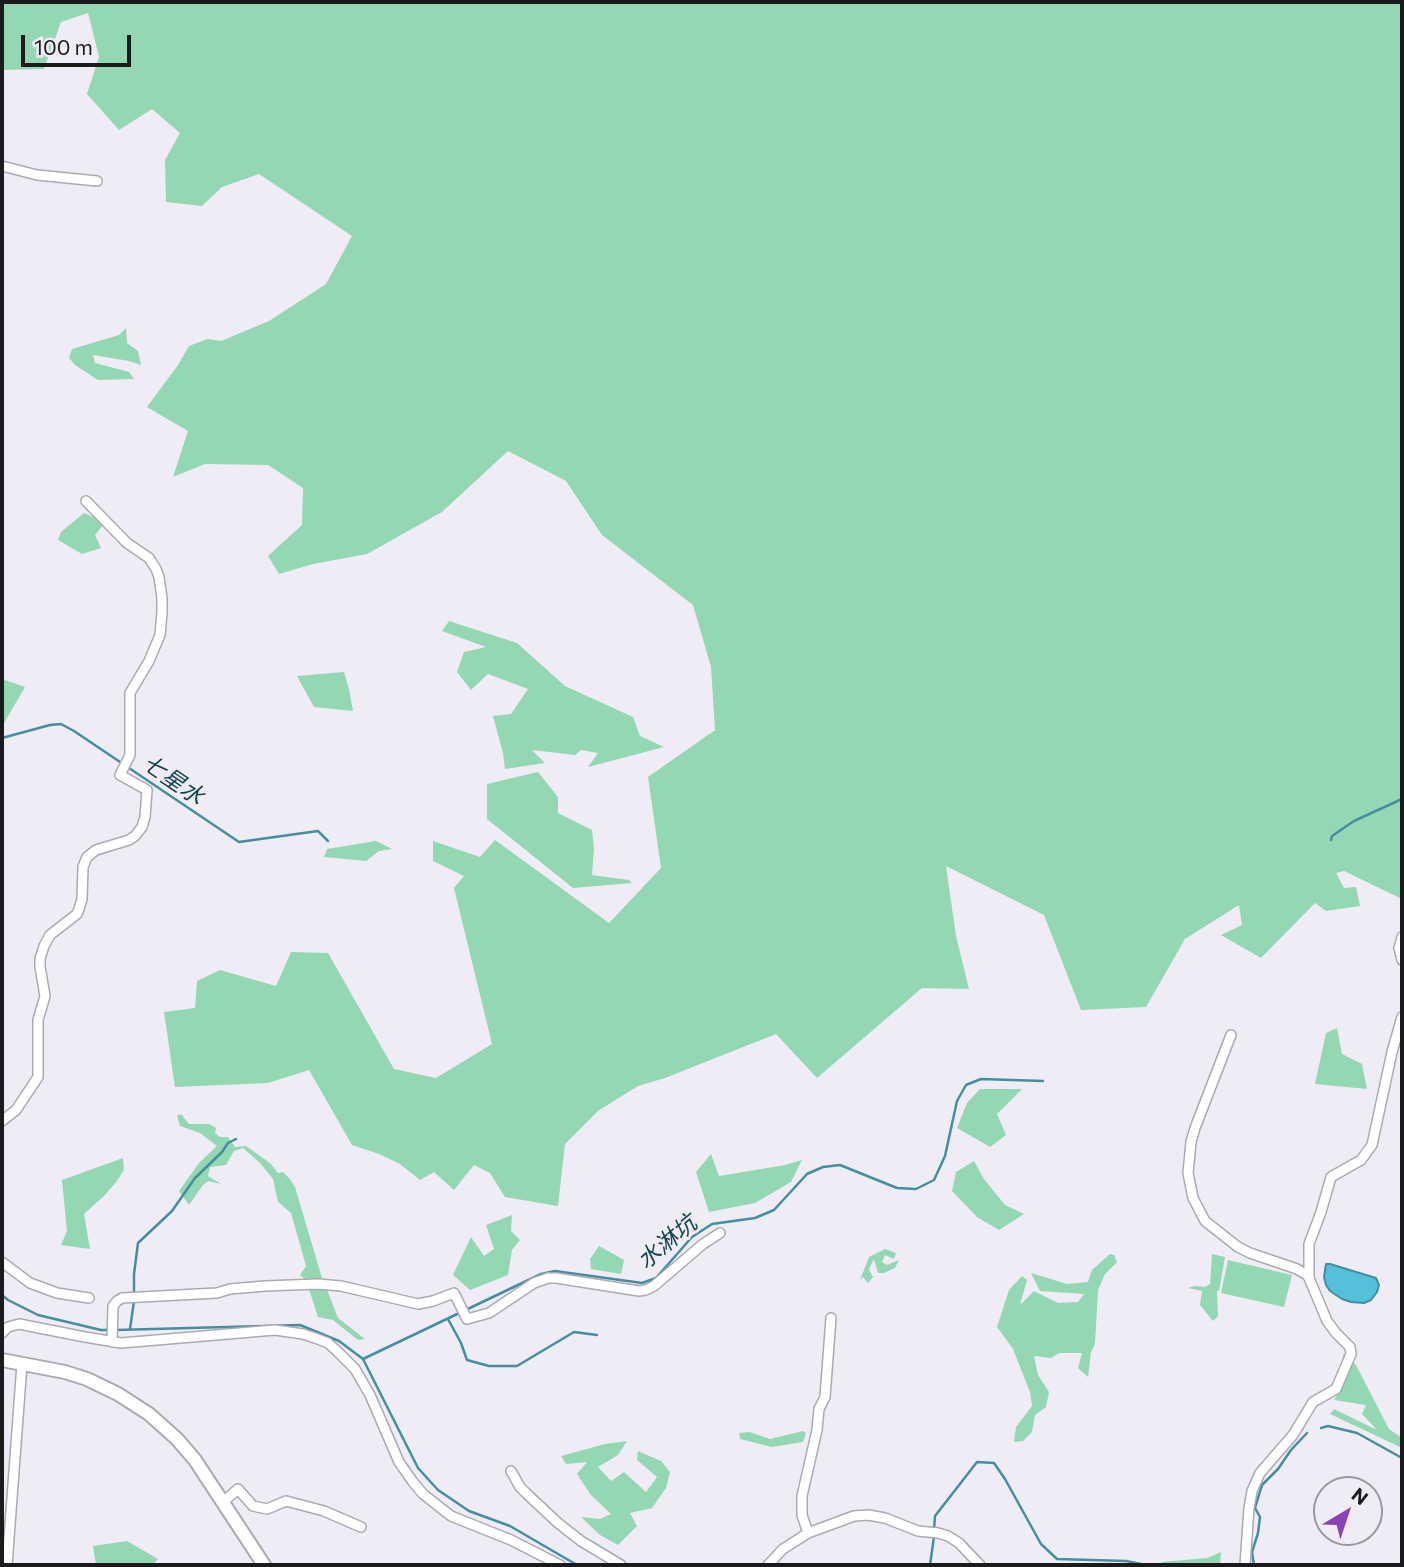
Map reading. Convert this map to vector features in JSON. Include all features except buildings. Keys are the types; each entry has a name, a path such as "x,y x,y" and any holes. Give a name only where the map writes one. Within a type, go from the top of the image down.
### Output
{"main road":[{"path":"2,1360 76,1376 107,1388 158,1421 186,1449 264,1565"}],"street":[{"path":"2,166 37,175 97,181"},
{"path":"2,1121 16,1110 38,1077 38,1020 45,996 40,959 46,940 77,914 82,899 83,866 90,854 129,840 138,834 144,822 147,790 120,775 130,755 130,694 160,635 162,598 159,577 145,555 127,543 86,501"},
{"path":"1402,937 1399,953 1402,960"},
{"path":"1309,1278 1309,1244 1331,1177 1361,1160 1374,1141 1402,1017"},
{"path":"1231,1035 1191,1142 1188,1173 1192,1198 1205,1221 1238,1247 1307,1275 1327,1321 1350,1347 1351,1354 1336,1389 1313,1402 1293,1435 1260,1473 1252,1490 1249,1508 1245,1565"},
{"path":"112,1339 113,1306 122,1298 217,1293 230,1289 338,1285 418,1304 454,1293 467,1319 489,1312 534,1283 548,1278 646,1290 720,1233"},
{"path":"2,1262 30,1283 57,1293 89,1298"},
{"path":"808,1532 802,1514 802,1496 819,1409 825,1397 831,1318"},
{"path":"2,1333 11,1325 24,1324 136,1343 275,1330 303,1334 328,1343 355,1369 370,1395 393,1451 423,1494 451,1516 511,1540 560,1565"},
{"path":"7,1565 22,1364"},
{"path":"511,1471 520,1487 558,1522 581,1541 621,1565"},
{"path":"223,1502 238,1489 253,1506 267,1509 286,1501 324,1511 361,1527"},
{"path":"768,1565 783,1549 808,1532 853,1516 868,1515 924,1532 948,1536 981,1565"}],"green space":[{"path":"2,2 1402,2 1402,899 1344,871 1336,873 1344,888 1356,887 1360,906 1326,911 1315,903 1261,958 1221,935 1242,925 1239,905 1185,939 1146,1007 1081,1010 1044,915 946,866 956,936 969,989 922,988 817,1078 776,1034 638,1086 598,1111 565,1144 558,1206 505,1197 490,1173 474,1165 454,1190 434,1172 420,1180 400,1164 352,1145 309,1070 268,1083 175,1087 164,1012 195,1008 197,981 220,970 276,986 291,952 328,953 394,1069 436,1078 492,1044 454,888 464,876 433,861 433,841 480,857 495,840 609,923 661,868 648,777 715,730 711,667 693,605 602,535 566,481 508,451 442,512 367,554 313,564 279,574 268,556 302,525 303,488 268,465 205,464 173,477 188,431 147,407 189,346 207,339 221,341 269,321 326,284 352,236 259,174 222,187 202,206 166,202 165,160 180,133 152,109 119,130 87,94 99,57 88,13 61,22 44,69 2,70"},
{"path":"126,328 127,343 138,351 141,365 93,355 95,363 129,372 134,379 98,380 69,358 72,349 119,335"},
{"path":"84,513 103,525 95,535 101,548 82,554 58,540 61,532"},
{"path":"449,621 517,643 565,686 633,717 640,736 664,747 588,767 598,753 581,750 575,755 532,750 545,763 505,769 493,716 511,714 528,689 488,674 471,690 457,672 464,652 486,647 442,631"},
{"path":"344,672 353,711 314,707 297,676"},
{"path":"2,679 25,687 2,724"},
{"path":"538,772 558,797 558,813 592,830 592,875 629,880 632,883 573,888 487,819 487,784"},
{"path":"376,841 392,849 379,851 366,861 324,857 327,849"},
{"path":"1337,1028 1342,1054 1362,1064 1367,1089 1315,1084 1326,1033"},
{"path":"980,1089 1022,1089 997,1114 1006,1135 990,1147 957,1128 967,1103"},
{"path":"181,1114 189,1124 209,1124 216,1128 215,1133 220,1137 228,1137 235,1147 246,1146 270,1163 278,1173 283,1172 289,1178 295,1187 322,1278 318,1284 326,1287 338,1318 365,1339 358,1340 333,1320 318,1317 306,1280 300,1275 306,1266 291,1213 278,1202 273,1179 243,1148 234,1151 226,1165 210,1167 208,1176 221,1184 208,1181 189,1205 179,1191 199,1163 217,1146 200,1133 180,1126 177,1116"},
{"path":"711,1154 719,1176 802,1160 791,1182 755,1203 709,1212 696,1172"},
{"path":"123,1158 124,1170 117,1181 84,1214 90,1249 61,1245 67,1231 62,1180"},
{"path":"974,1161 984,1179 1005,1205 1024,1214 999,1230 977,1217 952,1191 956,1172"},
{"path":"512,1215 511,1231 520,1240 512,1250 508,1275 470,1290 453,1275 471,1237 484,1256 494,1249 486,1225"},
{"path":"599,1246 624,1260 621,1274 591,1269 590,1259"},
{"path":"885,1249 896,1253 894,1259 885,1255 882,1262 887,1265 899,1260 895,1268 878,1273 874,1259 869,1269 873,1277 868,1283 863,1277 860,1280 869,1257"},
{"path":"1110,1254 1114,1255 1117,1262 1105,1274 1098,1290 1095,1344 1091,1352 1088,1377 1078,1368 1082,1353 1059,1353 1051,1358 1034,1356 1038,1375 1049,1392 1046,1407 1035,1415 1032,1432 1023,1441 1014,1442 1016,1427 1032,1406 1030,1392 1013,1349 997,1327 1009,1290 1022,1276 1027,1280 1020,1305 1034,1291 1058,1303 1078,1302 1084,1294 1040,1291 1031,1273 1067,1284 1088,1282 1092,1270"},
{"path":"1212,1254 1225,1257 1217,1291 1218,1316 1213,1321 1200,1305 1202,1291 1188,1288 1210,1284"},
{"path":"1228,1260 1292,1275 1284,1307 1221,1293"},
{"path":"1343,1354 1356,1365 1389,1429 1402,1438 1402,1448 1330,1414 1334,1409 1377,1430 1362,1414 1366,1405 1334,1400 1343,1386"},
{"path":"803,1431 806,1433 803,1442 772,1447 740,1439 739,1433 750,1432 770,1439"},
{"path":"627,1441 618,1455 598,1467 611,1481 624,1472 646,1492 657,1477 637,1460 638,1451 661,1461 670,1472 666,1488 652,1508 630,1513 637,1526 618,1545 600,1535 581,1517 600,1519 611,1514 591,1495 577,1474 587,1462 566,1464 561,1456"},
{"path":"127,1541 158,1559 152,1565 96,1565 93,1546"},
{"path":"1221,1552 1220,1565 1162,1565 1161,1562 1207,1558"}],"water":[{"path":"1326,1264 1376,1278 1379,1285 1377,1292 1371,1300 1364,1303 1342,1299 1326,1285"}],"waterway":[{"name":"七星水","path":"2,738 61,724 239,842 318,831 328,841"},
{"path":"1331,840 1332,836 1354,821 1402,799"},
{"name":"水淋坑","path":"363,1359 541,1274 555,1271 642,1283 656,1278 692,1237 712,1224 755,1218 774,1210 807,1174 823,1167 840,1165 897,1188 916,1189 934,1180 945,1156 957,1101 966,1085 981,1079 1043,1081"},
{"path":"134,1294 138,1243 172,1211 195,1178 228,1143 236,1139"},
{"path":"2,1295 38,1315 109,1330"},
{"path":"130,1329 134,1301"},
{"path":"448,1319 467,1360 489,1366 517,1366 574,1332 597,1335"},
{"path":"116,1330 300,1325 339,1341 363,1359 418,1468 438,1490 469,1511 510,1526 577,1565"},
{"path":"1321,1428 1328,1426 1357,1433 1402,1458"},
{"path":"1254,1565 1252,1552 1260,1517 1255,1508 1262,1485 1307,1433"},
{"path":"934,1530 935,1516 977,1462 994,1463 1041,1544 1057,1559 1126,1561 1146,1565"},
{"path":"930,1565 934,1537"}]}
